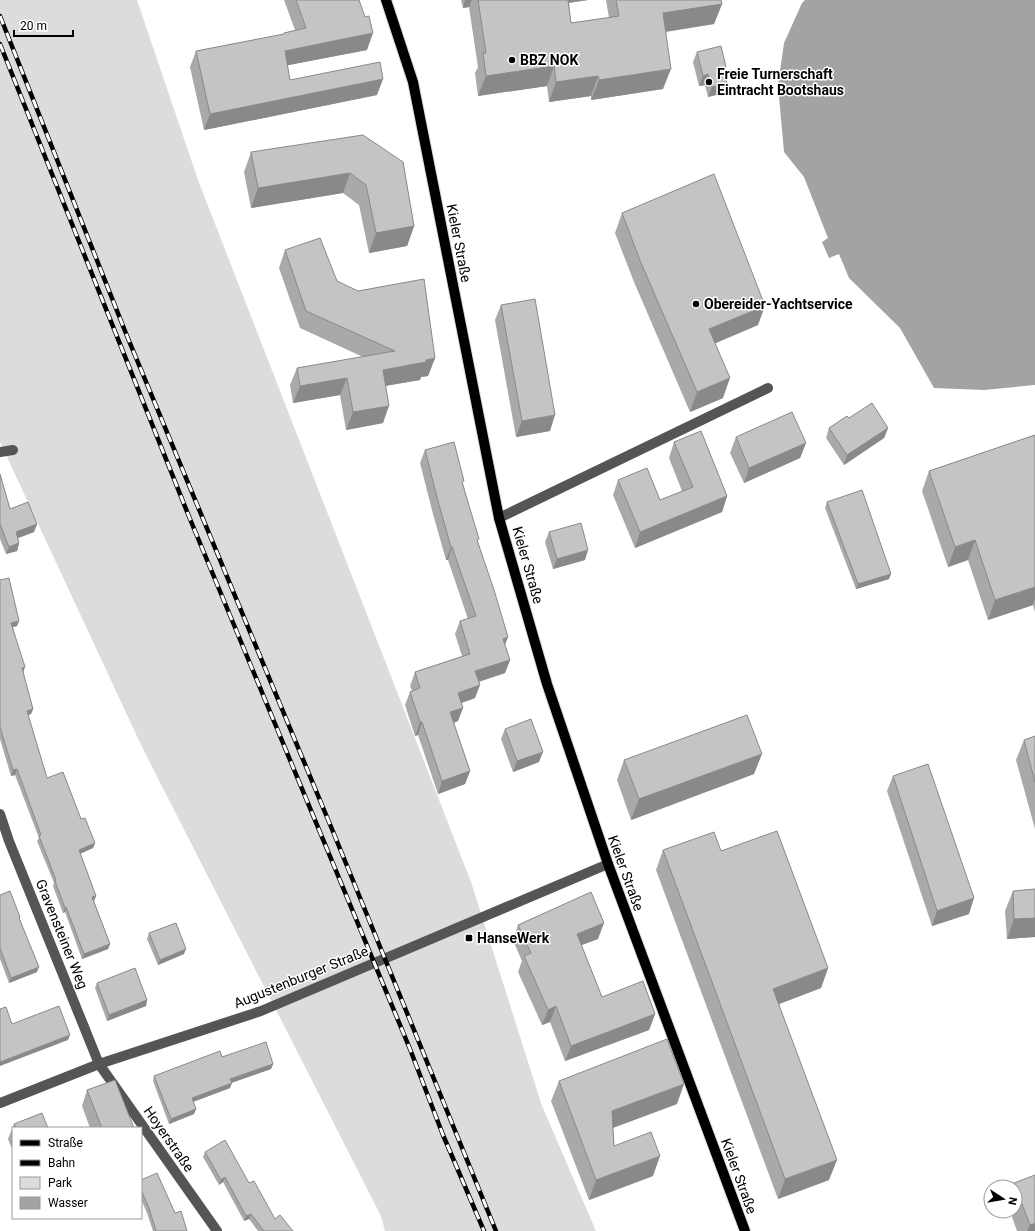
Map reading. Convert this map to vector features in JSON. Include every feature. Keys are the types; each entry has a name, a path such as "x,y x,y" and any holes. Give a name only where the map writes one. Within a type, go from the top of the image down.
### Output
{"main road":[{"name":"Kieler Straße","path":"386,0 413,82 499,518 547,684 608,864 745,1231"}],"street":[{"name":"Kieler Straße","path":"499,518 768,388"},
{"path":"0,452 13,450"},
{"name":"Gravensteiner Weg","path":"0,814 9,841 99,1064"},
{"name":"Augustenburger Straße","path":"0,1103 99,1064 261,1011 608,864"},
{"name":"Hoyerstraße","path":"99,1064 217,1231"}],"green space":[{"path":"0,0 137,0 198,180 471,882 542,1106 596,1231 385,1231 381,1216 142,747 0,442"}],"water":[{"path":"805,0 1035,0 1035,385 984,390 934,388 900,328 849,278 839,254 829,258 822,242 828,238 804,177 784,152 778,85 784,43 802,3"}],"building":[{"path":"296,0 359,0 365,17 369,16 373,33 285,51 290,80 380,62 383,79 210,114 196,51 284,34 306,28"},
{"path":"478,0 568,0 571,23 619,16 616,0 721,0 722,4 663,13 671,69 599,80 598,76 556,82 554,66 486,76 483,53 486,53"},
{"path":"721,46 726,67 723,68 727,83 712,87 708,74 703,76 697,52"},
{"path":"363,135 403,162 414,226 376,233 366,185 350,173 258,188 251,152"},
{"path":"714,174 765,306 709,329 730,378 697,392 641,263 622,213"},
{"path":"320,238 337,281 358,291 424,279 435,358 426,360 426,362 383,370 389,406 353,412 347,378 300,386 297,368 395,351 306,311 285,250"},
{"path":"535,299 555,415 522,421 501,305"},
{"path":"872,403 888,428 847,455 829,428 847,416 849,418"},
{"path":"792,412 806,443 749,468 736,437"},
{"path":"701,431 727,496 640,532 618,480 647,468 660,500 693,487 674,442"},
{"path":"1035,435 1035,587 995,600 975,540 955,547 929,471"},
{"path":"454,442 464,481 462,482 479,539 477,540 508,637 503,639 510,660 475,671 480,685 458,693 463,708 450,712 470,771 442,781 410,692 420,688 415,672 470,654 460,621 476,616 451,547 425,450"},
{"path":"0,474 10,509 28,502 37,524 16,532 19,543 9,547 0,524"},
{"path":"862,490 891,574 858,584 827,502"},
{"path":"581,523 588,550 557,559 549,532"},
{"path":"9,578 19,621 11,623 25,667 22,668 33,709 27,711 47,778 63,772 81,819 85,818 95,843 79,850 96,896 92,897 110,944 84,954 55,881 56,880 39,836 41,835 17,769 13,770 0,727 0,580"},
{"path":"747,715 762,754 639,799 624,760"},
{"path":"531,719 543,752 517,761 505,729"},
{"path":"1035,736 1035,782 1024,740"},
{"path":"928,764 974,898 937,911 893,776"},
{"path":"777,831 828,968 773,989 837,1160 785,1179 663,850 714,832 721,851"},
{"path":"1035,889 1035,918 1014,919 1013,891"},
{"path":"10,891 20,917 19,918 39,967 11,978 0,948 0,895"},
{"path":"591,892 604,923 577,934 602,997 643,981 655,1014 571,1046 556,1006 548,1010 524,956 531,953 518,925"},
{"path":"176,923 186,949 160,960 149,933"},
{"path":"135,968 147,1000 109,1015 97,983"},
{"path":"59,1006 70,1035 0,1062 0,1009 6,1007 12,1024"},
{"path":"667,1039 684,1084 612,1111 614,1146 651,1132 660,1156 596,1180 559,1081"},
{"path":"266,1042 273,1064 230,1079 232,1083 192,1098 196,1109 171,1119 154,1076 220,1051 222,1057"},
{"path":"115,1080 134,1127 102,1127 87,1090"},
{"path":"42,1113 48,1127 16,1127 14,1124"},
{"path":"225,1140 249,1183 254,1181 275,1219 280,1215 293,1231 264,1231 251,1214 246,1216 225,1177 221,1180 205,1152"},
{"path":"157,1173 175,1213 181,1211 187,1231 156,1231 149,1208 142,1192 142,1180"},
{"path":"1035,1175 1035,1223 1030,1225 1023,1207 1023,1180"}],"railway":[{"path":"0,16 127,336 334,834 496,1231"},
{"path":"0,44 190,519 410,1049 443,1135 484,1231"}],"place":[{"name":"BBZ NOK","path":"512,60"},
{"name":"Freie Turnerschaft Eintracht Bootshaus","path":"709,82"},
{"name":"Obereider-Yachtservice","path":"696,304"},
{"name":"HanseWerk","path":"469,938"}]}
